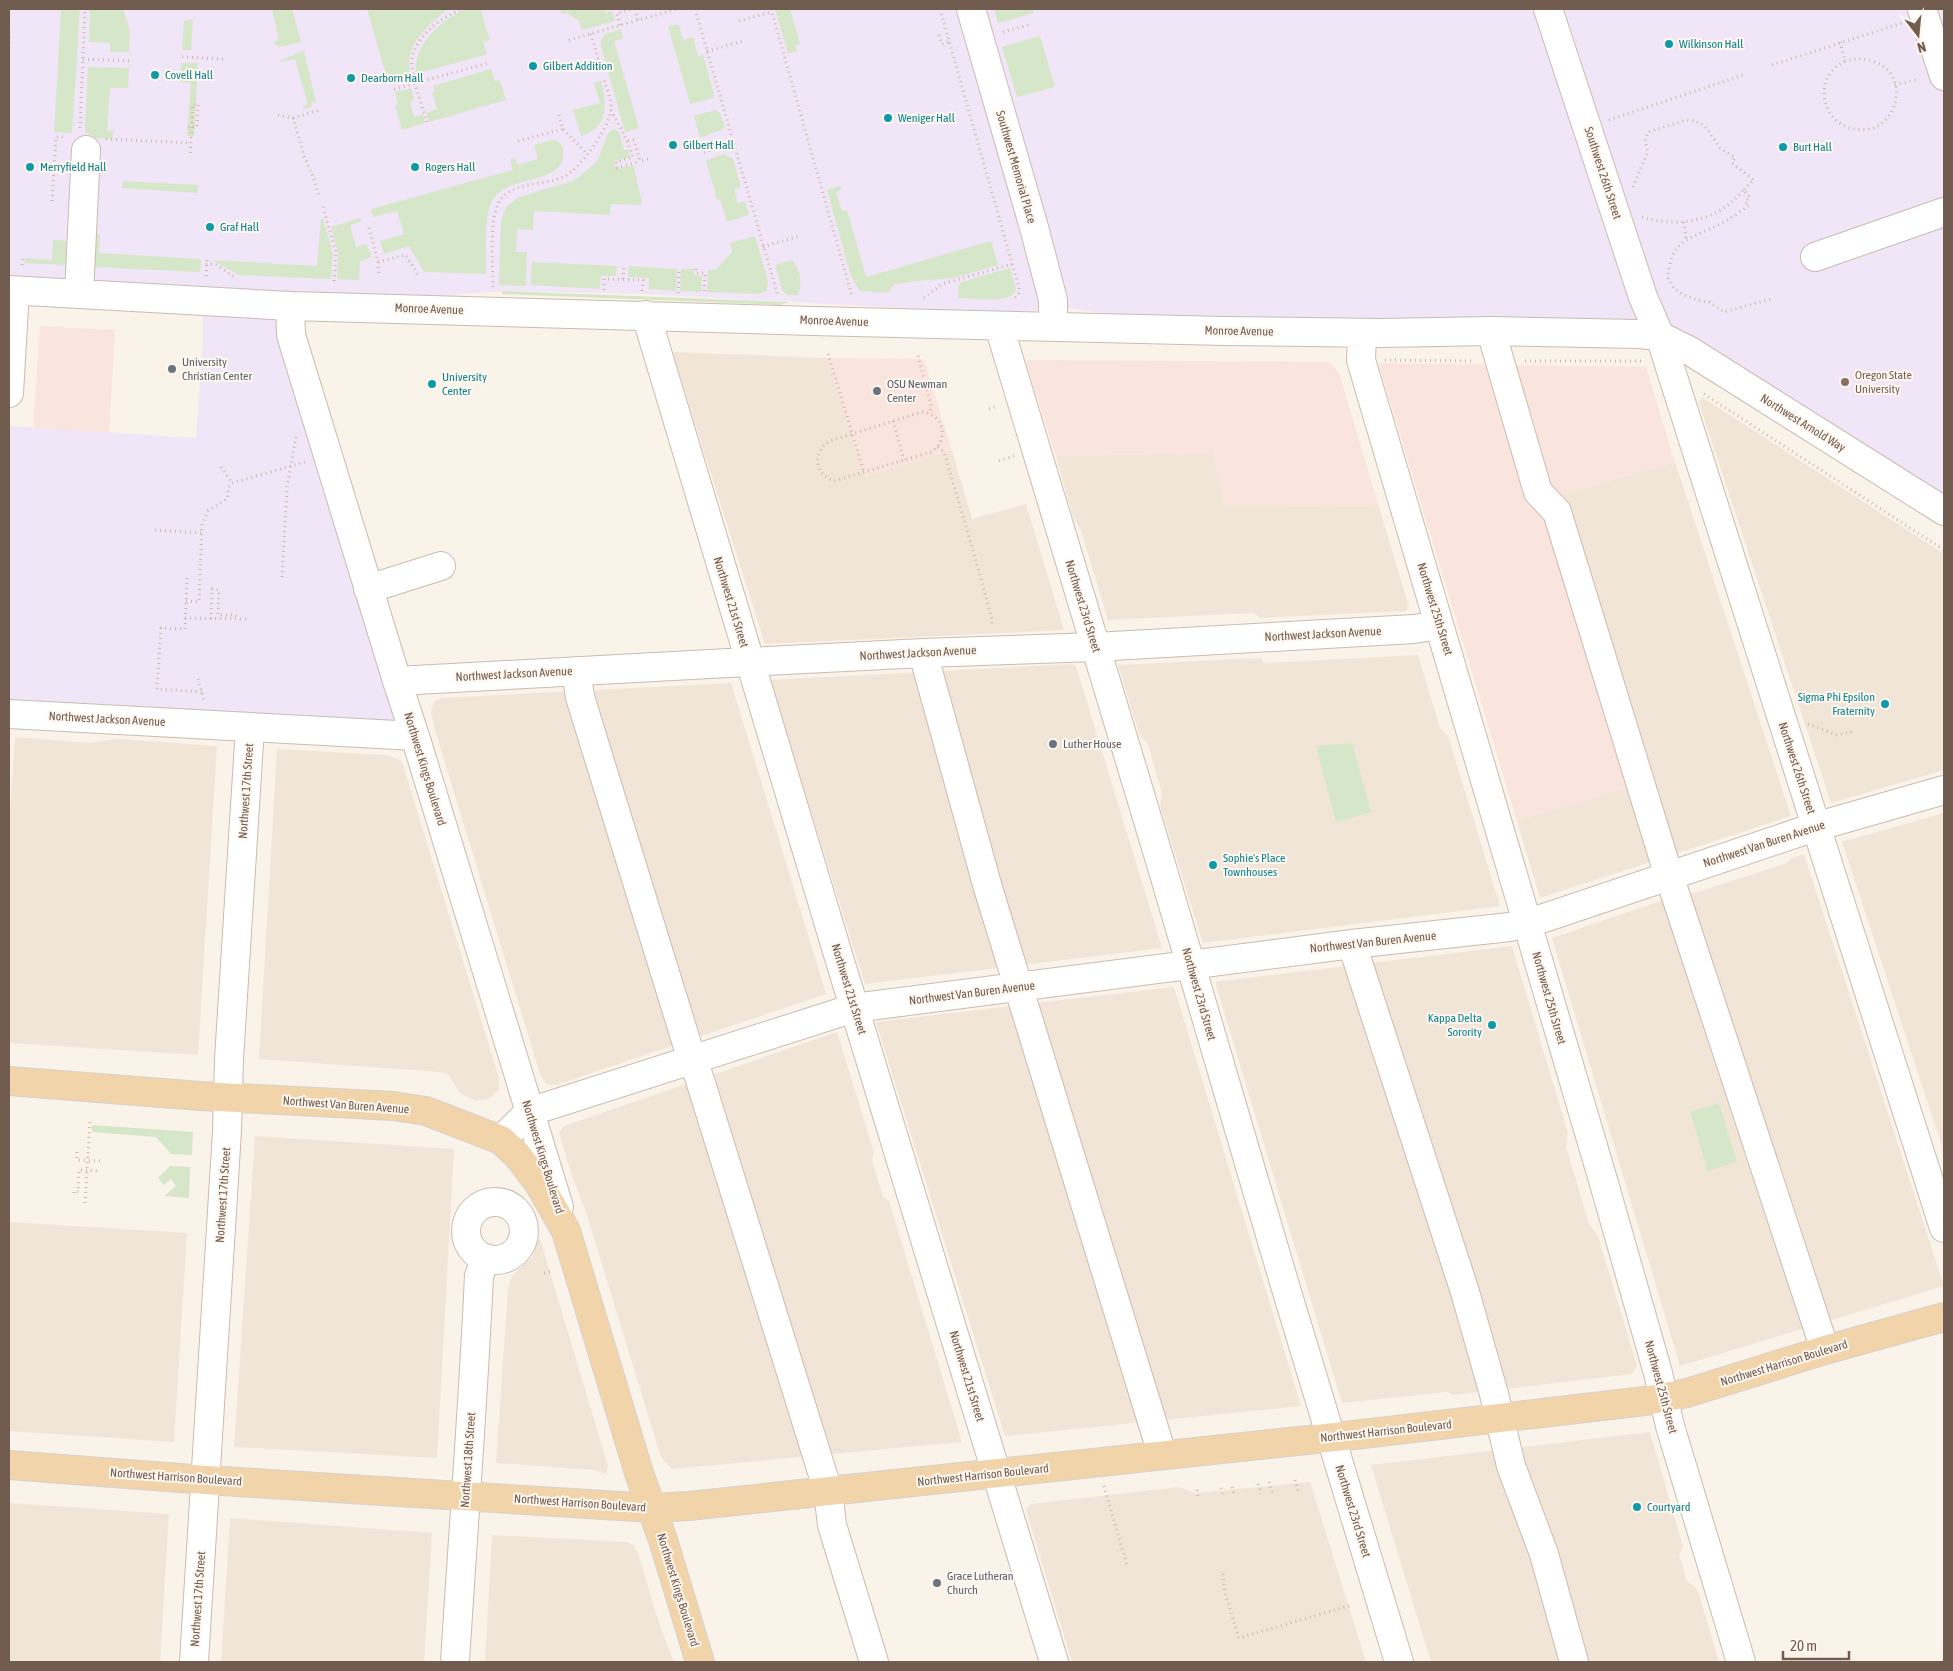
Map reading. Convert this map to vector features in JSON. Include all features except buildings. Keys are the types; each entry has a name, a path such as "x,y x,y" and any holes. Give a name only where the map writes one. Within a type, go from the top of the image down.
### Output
{"main road":[{"name":"Northwest Van Buren Avenue","path":"9,1081 228,1098 393,1106 426,1111 501,1140"},
{"name":"Northwest Kings Boulevard","path":"501,1140 517,1155 538,1182 566,1231 639,1473 652,1508 700,1662"},
{"name":"Northwest Harrison Boulevard","path":"9,1465 206,1480 652,1508 997,1474 1162,1454 1499,1419 1664,1398 1944,1317"}],"street":[{"name":"Southwest Memorial Place","path":"971,9 1053,300 1053,326"},
{"name":"Southwest 26th Street","path":"1548,9 1643,297 1660,336"},
{"path":"1923,12 1944,76"},
{"path":"79,294 86,150"},
{"path":"1815,256 1944,212"},
{"name":"Monroe Avenue","path":"15,282 79,294 290,306 494,311 644,304 999,326 1362,333 1491,331 1660,336"},
{"path":"9,393 15,282"},
{"name":"Northwest 21st Street","path":"644,304 749,662 1054,1662"},
{"name":"Northwest Kings Boulevard","path":"290,306 291,335 566,1231"},
{"name":"Northwest 23rd Street","path":"999,326 1399,1662"},
{"path":"1491,331 1538,492 1557,512 1669,876 1825,1350"},
{"name":"Northwest 25th Street","path":"1362,333 1361,360 1603,1180 1706,1549 1741,1662"},
{"name":"Northwest Arnold Way","path":"1660,336 1690,351 1944,511"},
{"name":"Northwest 26th Street","path":"1660,336 1944,1228"},
{"path":"368,589 441,566"},
{"name":"Northwest Jackson Avenue","path":"397,681 923,653 1095,647 1414,629 1439,625"},
{"path":"923,653 986,878 1162,1454"},
{"path":"576,670 580,697 693,1060 700,1076 828,1492 832,1525 874,1662"},
{"name":"Northwest Jackson Avenue","path":"9,714 415,736"},
{"name":"Northwest 17th Street","path":"194,1662 250,727"},
{"name":"Northwest Van Buren Avenue","path":"501,1140 529,1112 854,1008 1352,944 1510,928 1815,827 1944,790"},
{"path":"1352,944 1465,1292 1513,1474 1544,1554 1574,1662"},
{"name":"Northwest 18th Street","path":"456,1662 465,1496 470,1464 479,1276 486,1258"}],"path":[{"path":"85,9 80,126 86,150"},
{"path":"427,122 416,83 412,58 417,46 434,24 446,15 462,9"},
{"path":"620,25 617,13 626,10 634,9 638,20"},
{"path":"569,40 677,9"},
{"path":"694,9 778,298"},
{"path":"940,9 1019,293 1016,298 1009,301"},
{"path":"739,21 771,10 852,296"},
{"path":"1772,64 1923,12"},
{"path":"995,34 1032,24"},
{"path":"9,27 9,44"},
{"path":"591,34 601,69"},
{"path":"939,35 942,44 949,42"},
{"path":"707,51 744,41"},
{"path":"1840,42 1845,61"},
{"path":"182,57 224,59"},
{"path":"1854,58 1864,59 1880,64 1890,74 1896,89 1893,111 1889,118 1880,125 1863,130 1854,129 1835,120 1829,114 1825,95 1828,77 1833,69 1845,61 1854,58"},
{"path":"83,59 129,61"},
{"path":"394,89 489,63"},
{"path":"1606,121 1746,74"},
{"path":"604,80 611,110 620,129 628,140 633,157 616,162 617,168 648,159"},
{"path":"188,126 197,127 198,104 193,104 192,112 192,120 192,128 190,157"},
{"path":"278,115 293,118 319,110"},
{"path":"494,311 494,218 498,202 507,194 518,189 562,178 572,173 606,124 611,110"},
{"path":"559,115 563,129 587,154"},
{"path":"293,118 304,156 320,198"},
{"path":"1630,194 1648,151 1645,141 1648,132 1686,120 1695,121 1705,126 1720,148 1735,158 1732,163 1754,180 1730,203 1714,214 1684,222 1663,222 1636,215"},
{"path":"518,141 563,129"},
{"path":"628,140 634,140 640,162"},
{"path":"704,152 734,144"},
{"path":"1743,190 1750,196 1745,202 1750,205 1713,228 1686,239 1673,254 1668,278 1674,288 1682,294 1710,302 1724,312 1771,299"},
{"path":"323,208 336,253 334,283"},
{"path":"1684,222 1686,239"},
{"path":"369,228 378,262 379,276"},
{"path":"763,246 799,236"},
{"path":"378,262 406,255 420,277"},
{"path":"15,282 23,258"},
{"path":"206,276 206,262 215,264 237,278"},
{"path":"924,298 942,284 1012,264"},
{"path":"623,280 624,266"},
{"path":"696,269 696,273 705,273 704,295"},
{"path":"678,272 678,294"},
{"path":"604,291 604,279 643,280 644,304"},
{"path":"845,295 861,296"},
{"path":"915,298 934,299"},
{"path":"828,354 864,472"},
{"path":"918,356 931,406 930,413"},
{"path":"1708,397 1944,550"},
{"path":"989,409 999,406"},
{"path":"922,412 930,413 940,423 943,433 942,440 938,447 931,452 834,481 826,478 821,472 818,454 822,445 893,422 922,412"},
{"path":"893,422 904,460"},
{"path":"282,577 287,487 296,434"},
{"path":"938,447 944,452 974,550 992,620 989,635"},
{"path":"999,461 1014,456"},
{"path":"186,601 199,602 202,525 208,511 227,500 229,487 232,483 308,461"},
{"path":"221,467 232,483"},
{"path":"155,530 202,533"},
{"path":"186,578 185,629 161,628 157,689 202,692"},
{"path":"210,619 212,589 220,590 218,614 235,615 240,619"},
{"path":"185,618 249,619"},
{"path":"198,678 206,706"},
{"path":"1801,726 1808,724 1836,735 1855,731"},
{"path":"85,1203 90,1122"},
{"path":"78,1152 77,1160 100,1161"},
{"path":"74,1193 74,1191 78,1192 79,1170 99,1171"},
{"path":"544,1273 552,1271"},
{"path":"1097,1462 1127,1565"},
{"path":"1295,1480 1299,1493"},
{"path":"1270,1482 1273,1495"},
{"path":"1258,1484 1261,1494"},
{"path":"1232,1487 1235,1496"},
{"path":"1221,1488 1223,1495"},
{"path":"1196,1490 1198,1497"},
{"path":"1223,1574 1225,1593 1239,1638 1352,1605"}],"shaded area":[{"name":"Oregon State University","path":"9,9 1944,9 1944,508 1666,331 1224,331 1068,308 998,313 642,294 505,291 290,306 416,730 9,705 9,426 196,438 203,337 202,302 9,290"},
{"path":"40,326 115,330 109,434 33,430"},
{"path":"674,352 827,358 865,476 952,451 972,519 1026,504 1064,630 765,644 673,354"},
{"path":"827,358 924,359 952,451 865,477"},
{"path":"1029,360 1329,362 1339,373 1379,507 1225,506 1214,453 1056,456 1027,366 1026,362"},
{"path":"1381,363 1646,367 1675,462 1548,499 1634,786 1517,821 1379,365"},
{"path":"1702,397 1944,554 1944,770 1831,803 1699,403"},
{"path":"1214,453 1225,506 1379,507 1409,607 1406,611 1260,618 1254,613 1108,620 1081,530 1073,517 1056,456"},
{"path":"1675,462 1791,816 1540,898 1517,821 1634,785 1547,499"},
{"path":"1418,655 1440,728 1448,736 1500,906 1203,943 1160,806 1162,794 1148,744 1140,736 1118,665 1261,658 1263,663"},
{"path":"1073,664 1076,666 1162,948 865,984 770,680"},
{"path":"731,683 826,994 556,1085 547,1085 540,1074 435,730 431,712 432,706 435,701 442,698"},
{"path":"15,737 90,743 116,739 217,746 198,1055 9,1043 9,826"},
{"path":"277,749 386,755 400,760 499,1078 499,1090 488,1099 476,1101 460,1093 448,1074 441,1072 259,1059"},
{"path":"1944,813 1944,1152 1842,842"},
{"path":"1804,854 1944,1286 1680,1366 1552,938 1684,893 1694,893 1787,863 1792,858"},
{"path":"1512,946 1568,1133 1566,1147 1589,1224 1598,1236 1637,1366 1632,1374 1453,1395 1447,1392 1342,1403 1215,982"},
{"path":"1174,987 1301,1406 1005,1436 876,1022"},
{"path":"837,1032 874,1153 872,1160 883,1197 889,1201 962,1442 672,1469 660,1454 587,1215 572,1176 559,1133 564,1126"},
{"path":"255,1136 454,1149 437,1458 234,1447"},
{"path":"9,1222 187,1233 174,1442 9,1431"},
{"path":"540,1239 608,1466 606,1474 594,1470 496,1463 508,1289 512,1276 533,1256 536,1241"},
{"path":"1650,1432 1683,1547 1679,1555 1687,1581 1698,1591 1719,1662 1431,1662 1371,1465"},
{"path":"1310,1482 1366,1662 1072,1662 1026,1510 1031,1504 1179,1487 1195,1493"},
{"path":"9,1503 169,1514 160,1662 9,1662"},
{"path":"230,1518 432,1533 424,1662 221,1662"},
{"path":"492,1535 627,1542 633,1545 638,1553 660,1626 674,1662 485,1662"}],"green space":[{"path":"61,9 80,9 72,133 54,132"},
{"path":"90,9 123,9 130,31 129,52 110,52 110,43 89,42"},
{"path":"272,9 292,9 301,42 280,47 275,44 274,42 279,40"},
{"path":"367,9 448,9 424,30 413,47 409,67 411,78 393,84 390,74 386,75"},
{"path":"466,9 490,9 481,11 490,40 483,42 487,54 416,74 418,54 430,35 448,19"},
{"path":"560,9 604,9 605,13 612,11 615,21 582,30 579,21 567,13 562,14"},
{"path":"775,9 790,9 800,44 796,45 797,51 788,54"},
{"path":"994,9 1033,9 1034,13 998,23"},
{"path":"193,19 191,50 182,50 184,21"},
{"path":"679,25 683,40 693,37 698,56 703,55 714,95 713,98 690,104 668,26"},
{"path":"621,29 623,39 614,41 639,128 625,132 600,43 605,34"},
{"path":"1040,36 1055,87 1017,97 1002,47"},
{"path":"304,51 316,102 311,103 312,107 303,109 303,106 308,105 295,59 279,61"},
{"path":"181,63 198,63 194,136 187,136 191,83 180,82"},
{"path":"88,67 129,68 128,88 110,88 107,130 113,131 113,139 96,138 86,133"},
{"path":"491,69 495,81 500,80 506,100 429,122 426,113 437,109 432,93 435,92 433,86"},
{"path":"601,81 605,106 604,114 597,127 581,136 573,110 600,103 594,83"},
{"path":"411,88 414,100 410,102 414,117 423,114 425,123 402,130 395,105 398,104 395,92"},
{"path":"715,110 720,113 725,128 700,138 694,116"},
{"path":"614,129 619,132 624,150 628,149 630,157 614,161 616,169 633,165 642,202 641,205 611,204 610,215 534,211 533,230 517,229 516,252 527,252 526,286 499,285 501,221 506,207 519,197 573,181 598,160 608,133"},
{"path":"552,140 562,145 563,149 562,161 556,170 547,175 510,186 500,192 492,201 486,227 486,274 424,272 409,246 384,254 380,241 404,234 397,211 373,217 371,209 513,170 510,159 515,158 517,165 538,159 534,145"},
{"path":"724,154 733,159 741,187 734,189 738,203 745,201 749,215 727,222 720,199 717,200 706,160"},
{"path":"123,181 198,185 198,193 122,188"},
{"path":"840,186 841,190 836,192 842,211 847,210 866,277 991,241 998,265 954,278 895,284 887,293 859,291 850,273 827,190"},
{"path":"360,218 361,222 350,225 356,247 367,244 371,257 360,261 359,280 337,279 338,253 331,227"},
{"path":"321,219 323,219 333,254 331,279 239,275 212,260 317,266"},
{"path":"95,234 100,235 99,253 201,259 200,272 95,267"},
{"path":"755,236 768,281 767,290 759,294 707,292 708,270 716,270 732,252 730,243"},
{"path":"53,240 66,241 66,265 25,263 25,258 52,260"},
{"path":"792,260 800,276 798,295 787,295 782,290 775,265"},
{"path":"532,262 617,266 616,276 601,276 600,289 531,285"},
{"path":"629,266 677,269 676,291 649,289 649,278 628,277"},
{"path":"1010,268 1016,289 1013,294 991,300 958,298 959,285 962,282"},
{"path":"681,269 694,269 694,275 702,276 701,292 680,291"},
{"path":"502,291 789,302 780,305 502,294"},
{"path":"1352,743 1371,812 1336,822 1316,746"},
{"path":"1719,1103 1737,1162 1708,1171 1690,1112"},
{"path":"92,1125 193,1132 192,1155 171,1154 156,1137 92,1132"},
{"path":"170,1166 190,1167 189,1198 164,1196 176,1186 171,1179 164,1185 158,1178"}],"place":[{"name":"Wilkinson Hall","path":"1669,44"},
{"name":"Gilbert Addition","path":"533,66"},
{"name":"Covell Hall","path":"155,75"},
{"name":"Dearborn Hall","path":"351,78"},
{"name":"Weniger Hall","path":"888,118"},
{"name":"Gilbert Hall","path":"673,145"},
{"name":"Burt Hall","path":"1783,147"},
{"name":"Merryfield Hall","path":"30,167"},
{"name":"Rogers Hall","path":"415,167"},
{"name":"Graf Hall","path":"210,227"},
{"name":"University Christian Center","path":"172,369"},
{"name":"Oregon State University","path":"1845,382"},
{"name":"University Center","path":"432,384"},
{"name":"OSU Newman Center","path":"877,391"},
{"name":"Sigma Phi Epsilon Fraternity","path":"1885,704"},
{"name":"Luther House","path":"1053,744"},
{"name":"Sophie's Place Townhouses","path":"1213,865"},
{"name":"Kappa Delta Sorority","path":"1492,1025"},
{"name":"Courtyard","path":"1637,1507"},
{"name":"Grace Lutheran Church","path":"937,1583"}]}
